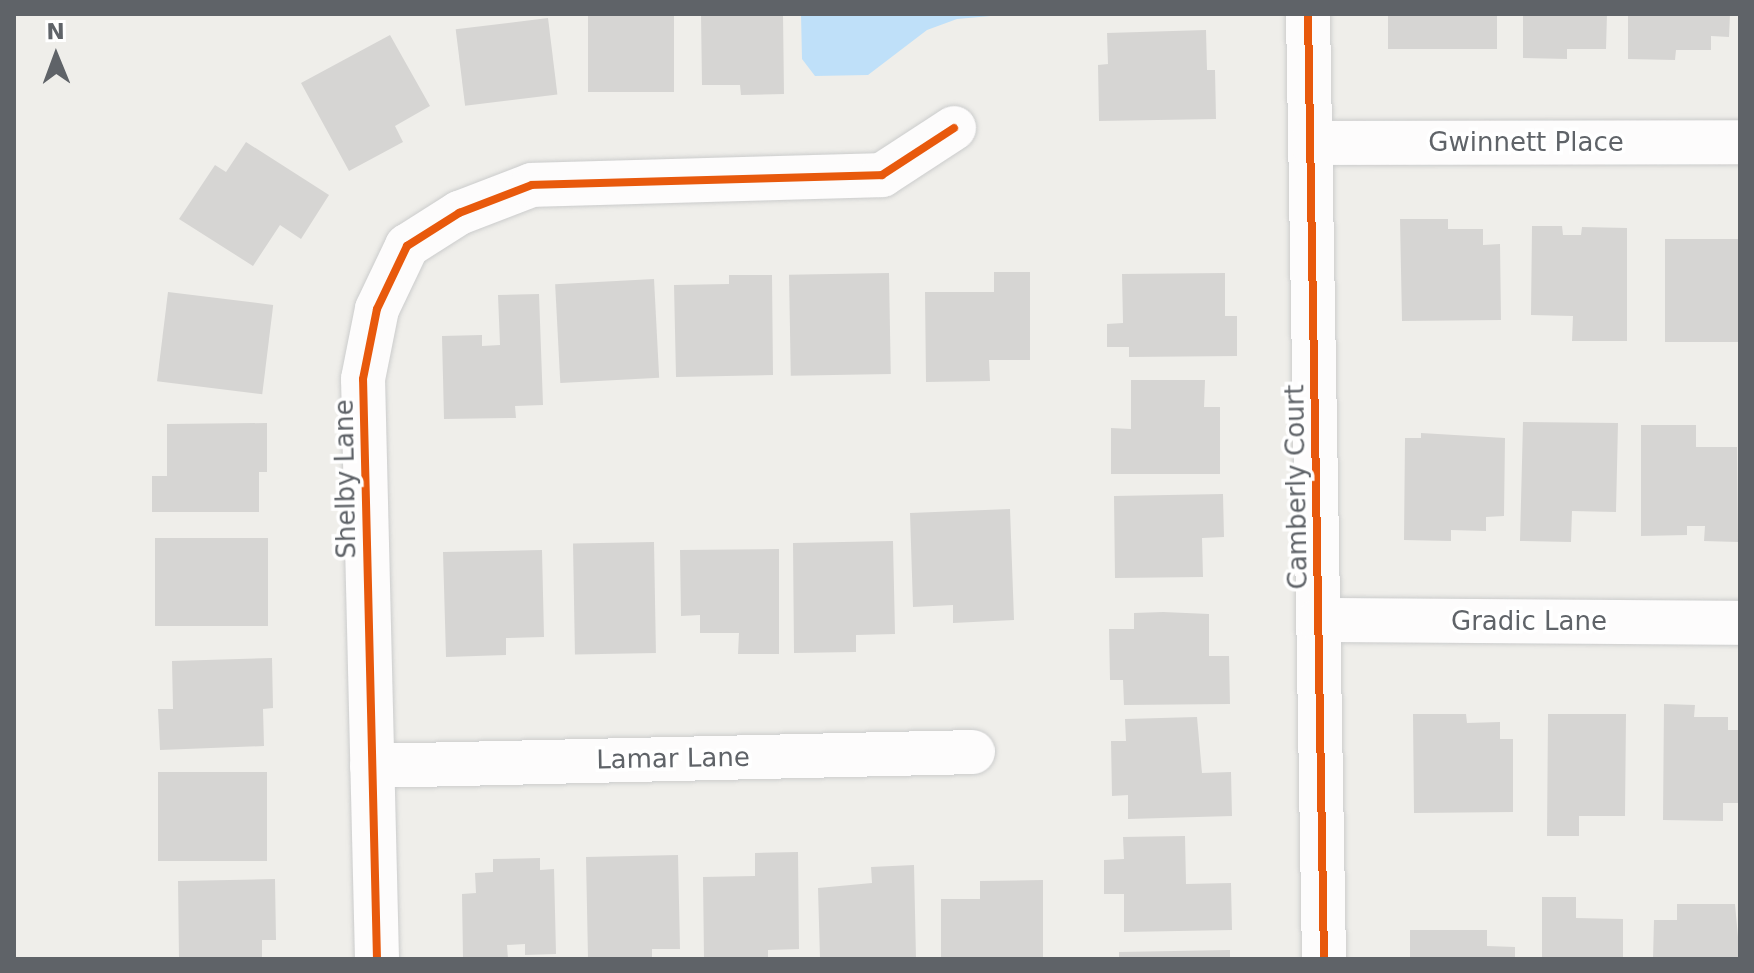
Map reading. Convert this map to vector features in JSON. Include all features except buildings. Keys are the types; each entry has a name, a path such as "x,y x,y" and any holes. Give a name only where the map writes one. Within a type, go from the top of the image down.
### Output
{"street":[{"name":"Camberly Court","path":"1308,14 1324,959"},
{"name":"Shelby Lane","path":"377,959 363,379 377,309 407,246 459,213 532,185 882,175 954,128"},
{"name":"Gwinnett Place","path":"1312,143 1740,142"},
{"name":"Gradic Lane","path":"1319,620 1740,623"},
{"name":"Lamar Lane","path":"372,766 973,752"}],"water":[{"path":"801,14 1013,14 957,19 927,30 868,75 815,76 802,59"}],"cycle path":[{"path":"1308,14 1324,959"},
{"path":"377,959 363,379 377,309 407,246 459,213 532,185 882,175 954,128"}]}
